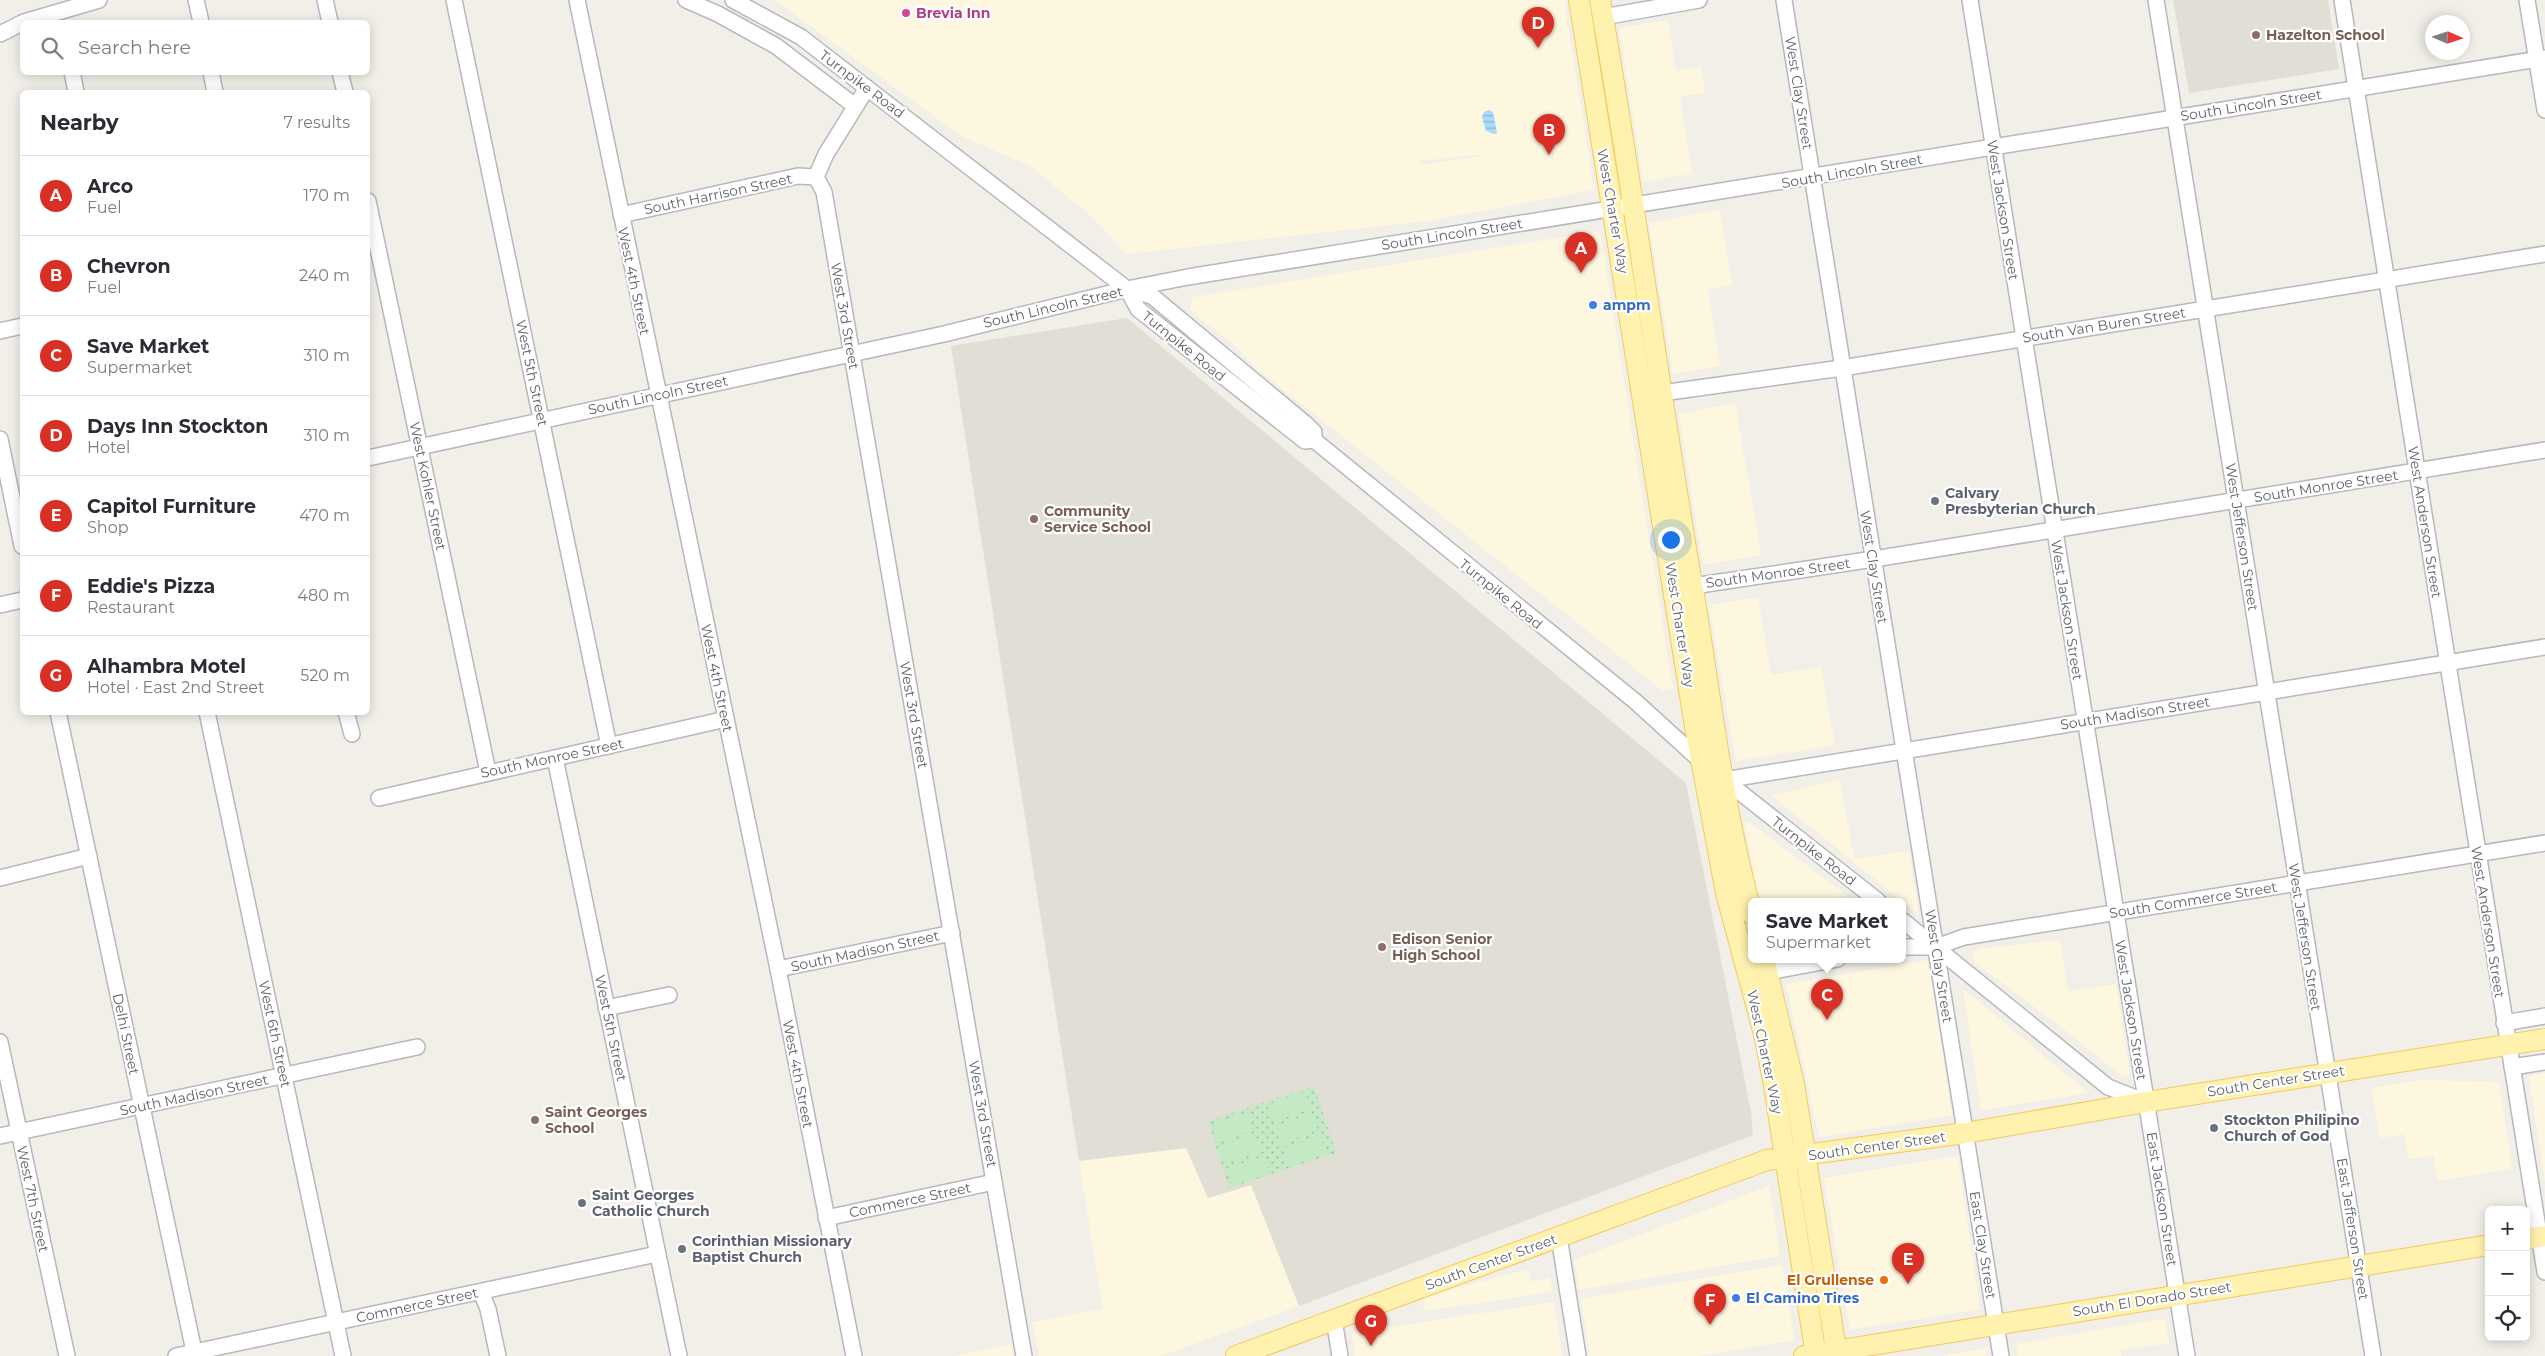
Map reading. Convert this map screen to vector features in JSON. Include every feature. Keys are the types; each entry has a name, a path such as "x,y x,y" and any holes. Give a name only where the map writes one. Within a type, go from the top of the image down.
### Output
{"main road":[{"name":"West Charter Way","path":"1579,0 1703,764 1726,893 1765,1038 1785,1158 1812,1355"},
{"path":"1590,0 1602,9"},
{"name":"West Charter Way","path":"1602,9 1724,780 1749,898"},
{"path":"1634,334 1644,345 1652,386 1662,393"},
{"path":"1665,532 1674,535 1684,584 1693,586"},
{"name":"West Charter Way","path":"1766,966 1792,1074 1837,1353"},
{"name":"South Center Street","path":"1236,1356 1767,1160 1965,1133 2146,1102 2545,1039"},
{"name":"South El Dorado Street","path":"1812,1355 1837,1353 2177,1295 2485,1246"}],"street":[{"path":"42,20 60,17 99,0"},
{"path":"196,0 201,20"},
{"path":"325,0 330,20"},
{"name":"West 5th Street","path":"454,0 609,746"},
{"name":"West 4th Street","path":"577,0 778,969 854,1356"},
{"path":"686,0 745,27 776,46 855,106"},
{"name":"Turnpike Road","path":"733,0 801,37 1127,289 1152,296 1307,425 1314,432 1314,440"},
{"path":"1602,9 1699,0"},
{"name":"West Clay Street","path":"1784,0 1965,1133"},
{"name":"West Jackson Street","path":"1970,0 2146,1102"},
{"name":"West Jefferson Street","path":"2156,0 2328,1073"},
{"name":"West Anderson Street","path":"2342,0 2504,1023 2540,1214 2540,1245 2545,1272"},
{"path":"2527,0 2541,58 2545,110"},
{"path":"0,34 20,25"},
{"name":"South Lincoln Street","path":"370,458 852,352 944,334 1127,289 1188,277 1612,207 1812,178 1993,146 2541,58"},
{"path":"73,75 76,90"},
{"path":"212,75 215,90"},
{"path":"341,75 344,90"},
{"path":"816,177 826,154 867,88"},
{"name":"South Harrison Street","path":"621,215 798,176 816,177"},
{"name":"West 3rd Street","path":"816,177 824,192 1024,1356"},
{"name":"West Kohler Street","path":"370,211 488,772"},
{"name":"South Van Buren Street","path":"1662,393 1842,368 2545,254"},
{"name":"Turnpike Road","path":"1127,289 1138,309 1152,321 1305,441 1314,440 1636,702 1703,764 1874,898"},
{"path":"0,331 20,326"},
{"path":"0,439 20,536"},
{"name":"South Monroe Street","path":"1693,586 1874,559 2545,450"},
{"path":"0,605 20,600"},
{"name":"South Madison Street","path":"1724,780 2545,647"},
{"name":"Delhi Street","path":"59,715 194,1354"},
{"name":"West 6th Street","path":"208,715 343,1356"},
{"path":"347,715 352,734"},
{"name":"South Monroe Street","path":"379,798 726,719"},
{"name":"West 5th Street","path":"555,758 679,1356"},
{"name":"South Commerce Street","path":"1906,947 1936,947 1964,937 2545,843"},
{"path":"0,878 88,856"},
{"path":"1906,923 2108,1087 2146,1102"},
{"name":"South Madison Street","path":"778,969 952,933"},
{"path":"1766,966 1797,963"},
{"path":"606,1008 669,995"},
{"path":"2504,1023 2545,1016"},
{"name":"West 7th Street","path":"0,1042 67,1356"},
{"name":"South Madison Street","path":"0,1136 417,1048"},
{"path":"2512,1068 2545,1062"},
{"name":"East Jefferson Street","path":"2328,1073 2373,1356"},
{"name":"East Jackson Street","path":"2146,1102 2187,1356"},
{"name":"East Clay Street","path":"1965,1133 2001,1356"},
{"name":"Commerce Street","path":"826,1218 994,1182"},
{"path":"1559,1237 1578,1356"},
{"name":"Commerce Street","path":"176,1356 194,1354 657,1254"},
{"path":"481,1292 488,1309 498,1356"},
{"path":"1334,1320 1340,1356"}],"shaded area":[{"path":"775,0 1564,0 1594,190 1428,221 1126,254 1089,214 1030,166 961,136","holes":["1482,154 1482,156 1421,165 1420,161"]},
{"name":"Hazelton School","path":"2173,0 2328,0 2339,69 2189,93"},
{"path":"1668,20 1676,71 1701,67 1705,93 1680,96 1692,174 1643,182 1619,28"},
{"path":"1720,210 1732,285 1708,290 1720,366 1673,374 1649,223"},
{"path":"1600,231 1673,689 1663,691 1257,369 1232,343 1189,310 1193,297"},
{"name":"Edison Senior High School","path":"1127,318 1686,783 1751,1112 1753,1135 1299,1306 1251,1185 1208,1198 1186,1148 1079,1161 951,346"},
{"path":"1735,403 1761,555 1703,565 1679,414"},
{"path":"1758,597 1771,675 1821,667 1835,745 1736,761 1709,605"},
{"path":"1840,779 1854,859 1909,851 1919,915 1906,904 1906,898 1898,898 1772,796"},
{"path":"1744,823 1750,823 1850,898 1758,898"},
{"path":"2060,940 2068,991 2116,984 2130,1076 2123,1077 2069,1033 1974,962 1972,955 1978,949"},
{"path":"1928,960 1952,1115 1819,1137 1786,984"},
{"path":"1963,989 2089,1093 1981,1110"},
{"path":"2545,1073 2545,1183 2529,1076"},
{"path":"2422,1080 2499,1082 2512,1169 2438,1181 2434,1156 2408,1159 2404,1134 2380,1138 2371,1088"},
{"path":"1186,1148 1208,1198 1251,1185 1299,1306 1161,1356 1039,1356 1032,1322 1103,1309 1079,1161"},
{"path":"1958,1156 1980,1309 1850,1330 1824,1178"},
{"path":"1769,1186 1780,1256 1579,1290 1574,1260"},
{"path":"1782,1265 1794,1340 1698,1356 1590,1356 1581,1299"},
{"path":"1529,1269 1531,1282 1550,1277 1552,1292 1425,1311 1423,1297"},
{"path":"1554,1302 1562,1356 1355,1356 1352,1333"},
{"path":"2165,1319 2169,1343 2121,1350 2121,1356 2018,1356 2016,1344"},
{"path":"1011,1344 1013,1356 955,1356"},
{"path":"1986,1348 1987,1356 1942,1356"}],"green space":[{"path":"1314,1086 1336,1153 1229,1188 1208,1121"},
{"path":"1305,1091 1311,1108 1274,1122 1267,1105"},
{"path":"1248,1112 1254,1129 1217,1142 1211,1125"},
{"path":"1312,1113 1318,1130 1281,1144 1275,1127"},
{"path":"1255,1134 1262,1151 1224,1164 1218,1147"},
{"path":"1320,1135 1326,1152 1289,1166 1283,1149"},
{"path":"1264,1156 1270,1173 1232,1186 1226,1169"}],"water":[{"path":"1489,110 1493,112 1497,133 1494,134 1486,131 1482,117 1484,112"}],"place":[{"name":"Brevia Inn","path":"906,13"},
{"name":"Hazelton School","path":"2256,35"},
{"name":"Days Inn Stockton","path":"1538,48"},
{"name":"Chevron","path":"1549,155"},
{"name":"Arco","path":"1581,273"},
{"name":"ampm","path":"1593,305"},
{"name":"Calvary Presbyterian Church","path":"1935,501"},
{"name":"Community Service School","path":"1034,519"},
{"name":"Edison Senior High School","path":"1382,947"},
{"name":"Save Market","path":"1827,1020"},
{"name":"Saint Georges School","path":"535,1120"},
{"name":"Stockton Philipino Church of God","path":"2214,1128"},
{"name":"Saint Georges Catholic Church","path":"582,1203"},
{"name":"Corinthian Missionary Baptist Church","path":"682,1249"},
{"name":"El Grullense","path":"1884,1280"},
{"name":"Capitol Furniture","path":"1908,1284"},
{"name":"El Camino Tires","path":"1736,1298"},
{"name":"Eddie's Pizza","path":"1710,1325"},
{"name":"Alhambra Motel","path":"1371,1346"}]}
